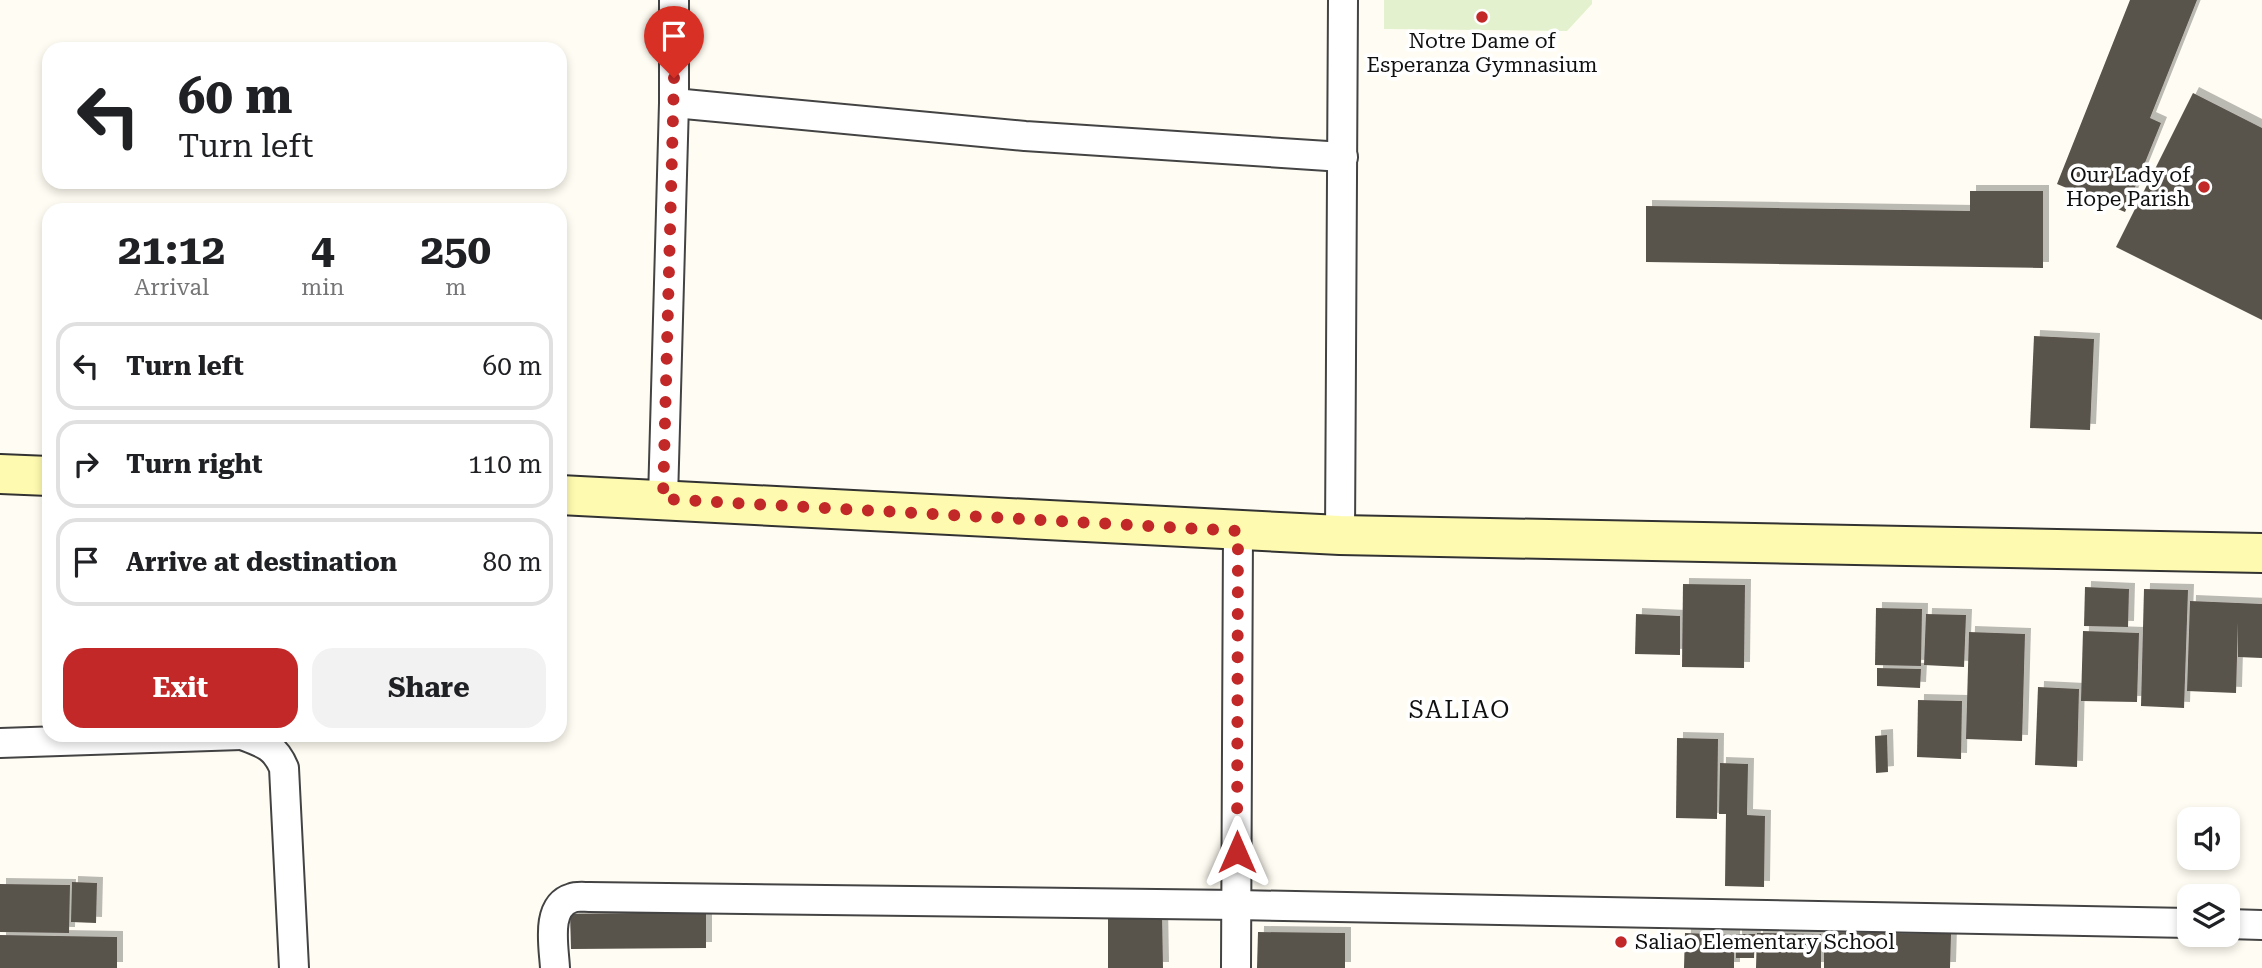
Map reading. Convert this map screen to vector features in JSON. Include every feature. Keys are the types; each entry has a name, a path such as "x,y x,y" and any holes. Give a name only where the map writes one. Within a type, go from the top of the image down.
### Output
{"street":[{"path":"663,499 674,103 674,0"},
{"path":"1340,535 1343,0"},
{"path":"674,103 1025,136 1343,157"},
{"path":"0,474 42,476"},
{"path":"567,495 1340,535 2262,553"},
{"path":"1236,968 1238,531"},
{"path":"0,743 42,742"},
{"path":"261,742 279,754 284,768 294,968"},
{"path":"555,968 555,913 562,904 572,898 1237,905 2177,923"},
{"path":"2240,924 2262,925"}],"green space":[{"name":"Notre Dame of Esperanza Gymnasium","path":"1384,0 1592,0 1592,4 1567,31 1384,29"}],"building":[{"path":"2130,0 2197,0 2150,118 2161,123 2125,212 2057,184"},
{"name":"Our Lady of Hope Parish","path":"2193,93 2262,128 2262,320 2116,247"},
{"path":"1970,191 2043,191 2043,268 1646,262 1646,206 1970,211"},
{"path":"2034,336 2094,339 2090,430 2030,428"},
{"path":"1683,584 1745,585 1744,668 1682,667"},
{"path":"2085,587 2129,589 2128,627 2084,626"},
{"path":"2144,589 2188,590 2184,708 2141,706"},
{"path":"2190,601 2262,604 2262,658 2238,657 2238,622 2236,693 2187,691"},
{"path":"1876,608 1922,609 1921,666 1875,665"},
{"path":"1636,614 1680,616 1680,655 1635,654"},
{"path":"1926,614 1966,615 1964,667 1924,665"},
{"path":"2083,631 2139,633 2137,702 2081,701"},
{"path":"1969,632 2025,634 2022,741 1966,739"},
{"path":"1877,668 1921,669 1920,688 1877,686"},
{"path":"2038,687 2079,689 2077,767 2035,765"},
{"path":"1918,700 1962,701 1961,759 1917,757"},
{"path":"1887,735 1888,772 1876,773 1875,736"},
{"path":"1677,738 1718,739 1717,819 1676,818"},
{"path":"1720,763 1748,764 1747,815 1765,816 1764,887 1725,886 1726,814 1719,814"},
{"path":"72,882 97,883 96,923 71,922"},
{"path":"0,884 70,885 69,933 0,932"},
{"path":"706,912 706,948 571,949 570,914"},
{"path":"1108,913 1162,913 1163,968 1108,968"},
{"path":"1258,932 1345,933 1345,968 1257,968"},
{"path":"1824,932 1951,934 1950,968 1824,968"},
{"path":"1685,933 1734,935 1734,968 1684,968"},
{"path":"1757,933 1821,934 1821,968 1756,968"},
{"path":"1736,934 1755,934 1754,958 1736,958"},
{"path":"0,935 117,937 117,968 0,968"}],"place":[{"name":"Notre Dame of Esperanza Gymnasium","path":"1482,17"},
{"name":"Our Lady of Hope Parish","path":"2204,187"},
{"name":"Saliao Elementary School","path":"1621,942"}],"district":[{"name":"SALIAO","path":"1460,710"}],"route":[{"path":"674,78 663,499 1238,531 1237,852"}]}
